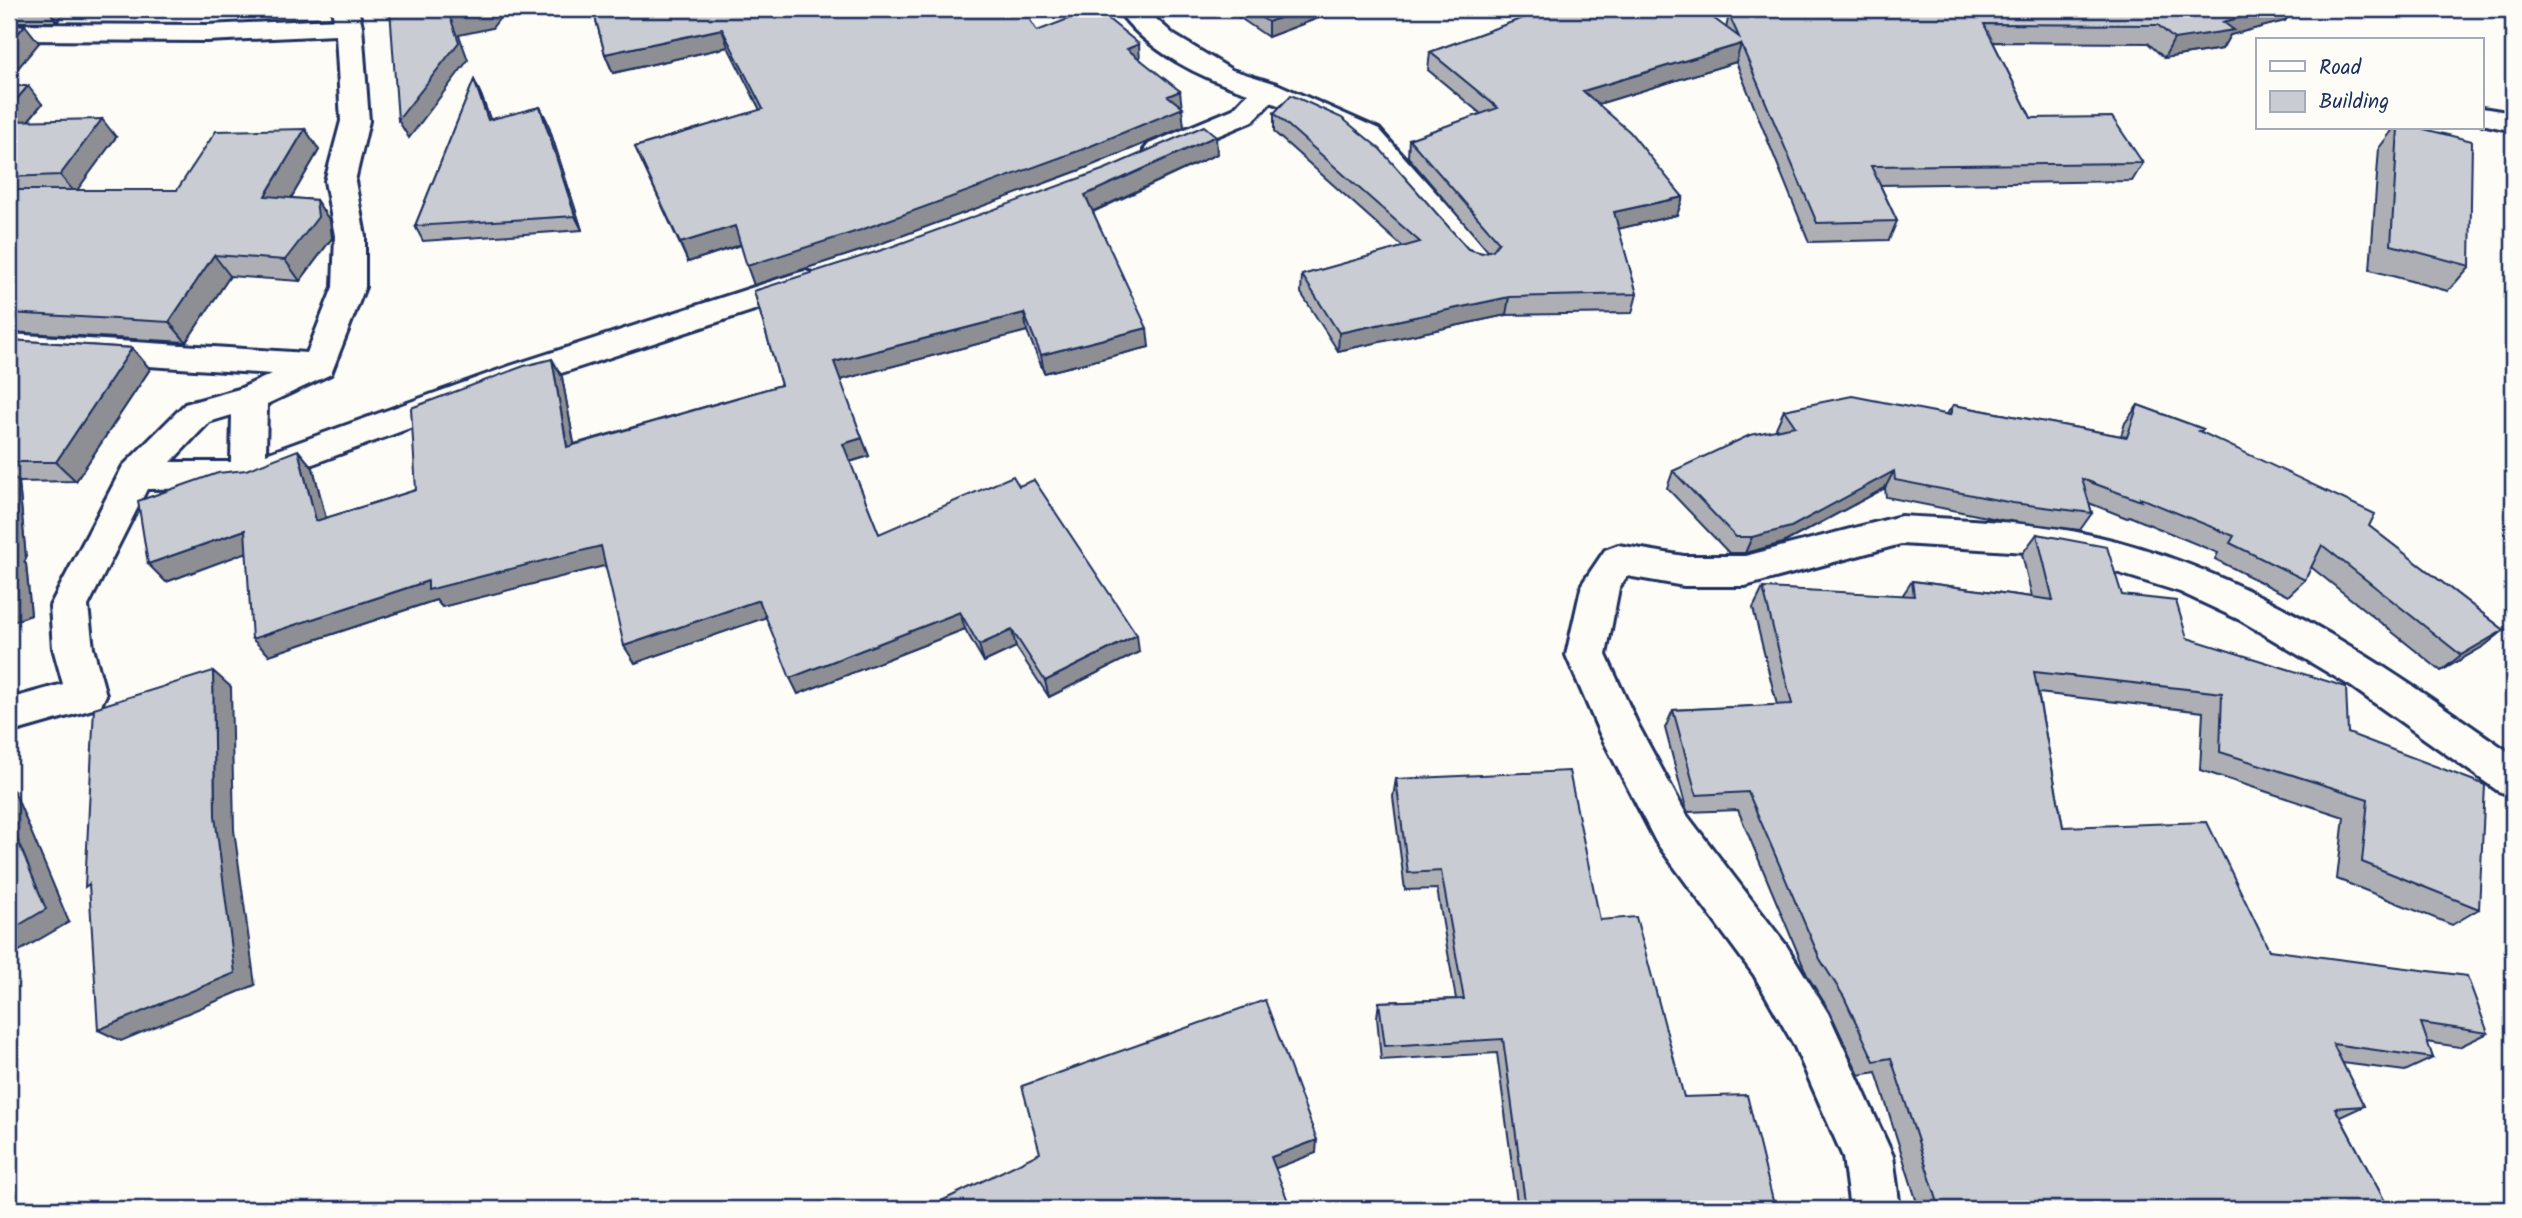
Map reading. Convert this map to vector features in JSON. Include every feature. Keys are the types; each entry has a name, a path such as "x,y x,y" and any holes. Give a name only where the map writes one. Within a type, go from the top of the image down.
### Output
{"street":[{"path":"1130,9 1164,41 1222,76 1267,90 1369,135 1478,259"},
{"path":"9,32 207,33 347,18 355,121 340,181 350,236 349,287 319,366 250,398 197,413 136,476 69,606 73,648 86,695 9,716"},
{"path":"1132,162 1243,115 1267,90"},
{"path":"2484,116 2513,122"},
{"path":"136,476 248,475 522,374 839,271"},
{"path":"9,345 319,366"},
{"path":"248,475 250,398"},
{"path":"1875,1209 1868,1156 1811,1029 1770,960 1671,828 1621,734 1586,655 1601,584 1618,560 1684,571 1745,571 1901,530 2026,538 2093,550 2192,580 2254,609 2366,675 2513,778"}],"building":[{"path":"390,9 485,9 450,17 459,42 398,120"},
{"path":"593,9 1023,9 1037,31 1096,9 1139,44 1127,49 1180,91 1168,96 1183,108 1081,150 861,230 747,266 735,226 680,243 635,147 763,109 722,29 605,54"},
{"path":"1249,9 1303,9 1268,22"},
{"path":"1536,9 1701,9 1739,37 1729,15 1911,13 1909,9 2273,9 2223,22 2234,30 2174,39 2158,25 1984,24 2031,118 2112,117 2143,163 1871,166 1897,221 1817,223 1741,44 1583,91 1630,132 1683,197 1614,212 1637,294 1509,297 1339,333 1302,275 1420,242 1274,113 1291,95 1342,118 1380,149 1468,249 1482,253 1493,250 1499,242 1409,139 1498,108 1430,52 1540,12"},
{"path":"9,24 25,25 9,44"},
{"path":"474,80 488,120 540,107 575,216 415,226"},
{"path":"9,86 28,86 9,108"},
{"path":"102,119 60,175 9,177 9,121"},
{"path":"1204,126 1216,136 1085,195 1147,328 1041,355 1024,313 834,362 862,438 843,444 879,534 1013,476 1019,486 1034,480 1137,635 1045,681 1012,630 979,645 960,612 790,678 759,600 624,646 601,546 428,590 428,581 252,639 245,530 148,564 138,501 218,473 246,470 298,450 316,521 416,490 411,408 524,366 552,359 567,447 781,385 754,291 885,249 1105,169"},
{"path":"305,129 265,196 316,200 318,217 285,260 214,255 169,322 9,313 9,194 12,190 177,190 216,131"},
{"path":"2398,130 2428,130 2472,141 2470,266 2391,245"},
{"path":"9,340 132,348 56,462 9,462"},
{"path":"1852,396 1950,415 1953,405 2127,437 2138,405 2203,429 2199,431 2375,514 2369,526 2504,630 2461,655 2322,545 2305,580 2230,543 2234,536 2140,498 2141,501 2082,479 2092,513 2013,503 1895,480 1894,471 1791,527 1752,537 1736,537 1673,471 1750,435 1795,426 1784,410"},
{"path":"2037,534 2107,547 2122,595 2176,601 2187,638 2346,687 2348,733 2485,785 2479,909 2362,862 2368,799 2220,752 2222,693 2034,672 2063,827 2207,822 2269,950 2467,976 2488,1033 2421,1023 2433,1058 2333,1044 2364,1106 2335,1108 2389,1209 1940,1209 1891,1058 1874,1061 1844,997 1820,959 1748,792 1697,795 1673,710 1792,704 1763,588 1914,596 1912,581 2053,600"},
{"path":"213,671 215,816 235,973 98,1030 89,884 85,887 94,708"},
{"path":"1569,771 1600,920 1636,917 1684,1097 1747,1095 1775,1209 1526,1209 1503,1039 1385,1046 1379,1002 1464,999 1441,871 1408,873 1396,779"},
{"path":"9,819 46,909 9,931"},
{"path":"1265,1000 1317,1140 1271,1157 1291,1209 925,1209 1040,1153 1022,1086"}]}
